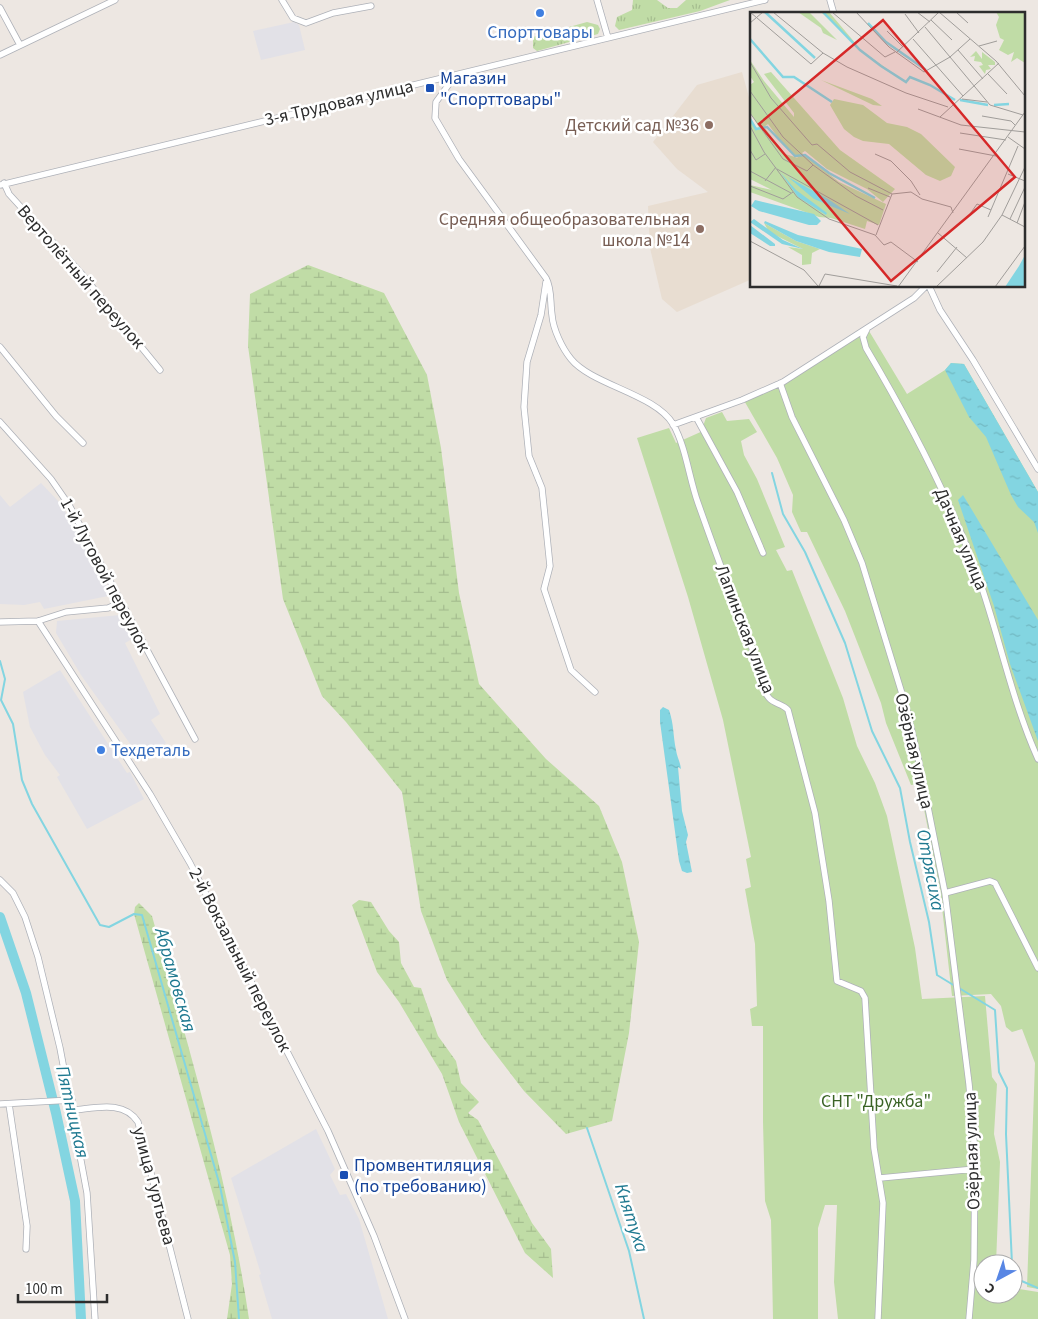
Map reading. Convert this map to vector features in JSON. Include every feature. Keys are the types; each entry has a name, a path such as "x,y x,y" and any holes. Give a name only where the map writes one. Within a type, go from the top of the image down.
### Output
{"street":[{"path":"0,55 115,0"},
{"path":"282,0 293,18 306,23 333,13 371,6"},
{"path":"596,0 608,38"},
{"name":"3-я Трудовая улица","path":"2,184 765,0"},
{"path":"0,8 20,45"},
{"path":"451,76 452,80 436,102 435,118 459,159 546,278 550,290 554,324 570,358 585,371 614,384 656,409 674,425 780,383 867,329 914,298 925,288"},
{"name":"Вертолётный переулок","path":"2,184 80,273 160,370"},
{"path":"546,278 541,315 527,362 524,407 529,456 542,488 550,566 544,588 571,670 595,692"},
{"path":"928,288 1038,469"},
{"name":"Дачная улица","path":"867,329 864,337 866,348 914,432 967,549 990,611 1017,704 1038,759"},
{"path":"0,347 56,416 84,443"},
{"name":"Озёрная улица","path":"780,383 792,417 844,520 862,562 914,734 944,893 969,1084 975,1170 974,1260 969,1319"},
{"path":"696,417 737,492 763,553"},
{"name":"1-й Луговой переулок","path":"0,422 51,479 65,499 195,739"},
{"name":"Лапинская улица","path":"674,425 697,502 752,647 763,686 769,699 788,710 806,772 823,858 838,981 861,991 865,998 874,1148 883,1203 878,1319"},
{"path":"0,622 38,621 66,612 108,608 120,603"},
{"name":"2-й Вокзальный переулок","path":"38,621 150,794 190,863 328,1131 374,1236 404,1319"},
{"path":"0,880 16,898 38,957 72,1100 88,1202 95,1319"},
{"path":"944,893 990,881 995,883 1038,968"},
{"path":"0,1104 72,1100"},
{"path":"9,1104 26,1226 26,1249"},
{"name":"улица Гуртьева","path":"74,1110 120,1108 130,1112 138,1122 188,1319"},
{"path":"880,1178 975,1170"}],"shaded area":[{"path":"294,22 299,25 305,50 261,60 253,31"},
{"path":"742,72 750,101 750,280 677,312 662,299 650,248 648,206 708,192 677,169 653,142 697,85"},
{"path":"41,483 59,502 71,521 109,590 108,596 44,609 40,602 24,605 0,604 0,495 10,507"},
{"path":"120,615 132,639 125,643 160,714 151,720 166,743 141,759 81,675 56,633 57,621"},
{"path":"60,670 127,773 130,772 144,799 87,829 57,777 60,775 45,755 30,727 23,692"},
{"path":"316,1129 335,1169 330,1175 340,1195 346,1194 359,1219 388,1319 272,1319 259,1275 261,1274 231,1178"}],"green space":[{"path":"633,0 657,0 668,8 677,8 686,0 730,0 700,11 619,30 615,26 617,17 632,10"},
{"path":"587,22 598,25 600,29 598,34 537,51 533,48 533,37"},
{"path":"308,265 384,293 427,375 441,448 459,593 479,684 546,759 599,806 622,862 639,942 629,1033 612,1121 566,1134 524,1091 484,1039 447,980 421,911 402,792 346,722 322,696 283,599 248,346 250,294"},
{"path":"866,326 907,394 945,370 951,363 964,364 1038,492 1038,1289 1027,1287 1035,1063 1022,1029 1012,1032 1006,1027 1001,1006 991,994 952,996 940,890 919,784 911,785 845,611 807,532 801,532 792,512 793,495 777,458 742,397 778,383"},
{"name":"СНТ \"Дружба\"","path":"722,412 727,421 749,419 757,432 741,441 744,455 757,479 785,547 776,550 787,571 792,570 843,698 857,746 875,783 887,816 915,948 922,999 985,996 992,1077 997,1084 994,1134 1000,1162 996,1254 973,1254 973,1304 1023,1304 1023,1290 1038,1292 1038,1319 838,1319 834,1282 837,1205 825,1205 818,1228 818,1319 773,1319 771,1220 765,1201 763,1026 752,1026 750,1009 757,1006 755,944 745,889 751,887 746,859 751,857 723,720 688,597 637,438 669,428 676,443 705,430 703,426 706,418"},
{"path":"359,900 371,902 389,931 399,942 401,963 414,987 421,988 438,1036 456,1061 461,1083 479,1102 468,1113 478,1120 532,1223 551,1249 553,1278 525,1253 459,1122 442,1074 399,1002 377,972 352,905"},
{"path":"139,903 152,916 194,1066 231,1217 249,1319 227,1319 232,1284 230,1255 134,914 135,907"}],"water":[{"path":"951,363 964,364 1038,492 1038,533 1034,522 1018,507 1011,495 986,437 969,417 945,370"},
{"path":"963,495 1038,620 1038,741 1010,664 994,606 958,500"},
{"path":"663,707 669,710 671,715 676,752 681,769 678,767 682,811 688,835 686,842 692,872 687,873 682,871 679,861 660,722 660,710"}],"waterway":[{"name":"Отрясиха","path":"772,473 783,514 805,552 845,643 872,731 900,788 910,842 929,922 937,975 955,986"},
{"name":"Абрамовская","path":"0,661 5,679 1,700 13,724 22,780 32,804 100,925 109,927 134,914 142,915 220,1186 235,1262 239,1319"},
{"name":"Пятницкая","path":"0,917 26,993 56,1113 75,1201 81,1319"},
{"name":"Отрясиха","path":"959,988 995,1010 999,1072 1007,1088 1006,1134 1012,1254"},
{"name":"Княтуха","path":"587,1128 629,1251 644,1319"},
{"name":"Отрясиха","path":"1023,1282 1038,1288"}],"place":[{"name":"Спорттовары","path":"540,13"},
{"name":"Магазин \"Спорттовары\"","path":"430,88"},
{"name":"Детский сад №36","path":"709,125"},
{"name":"Средняя общеобразовательная школа №14","path":"700,229"},
{"name":"Техдеталь","path":"101,750"},
{"name":"Промвентиляция (по требованию)","path":"344,1175"}]}
